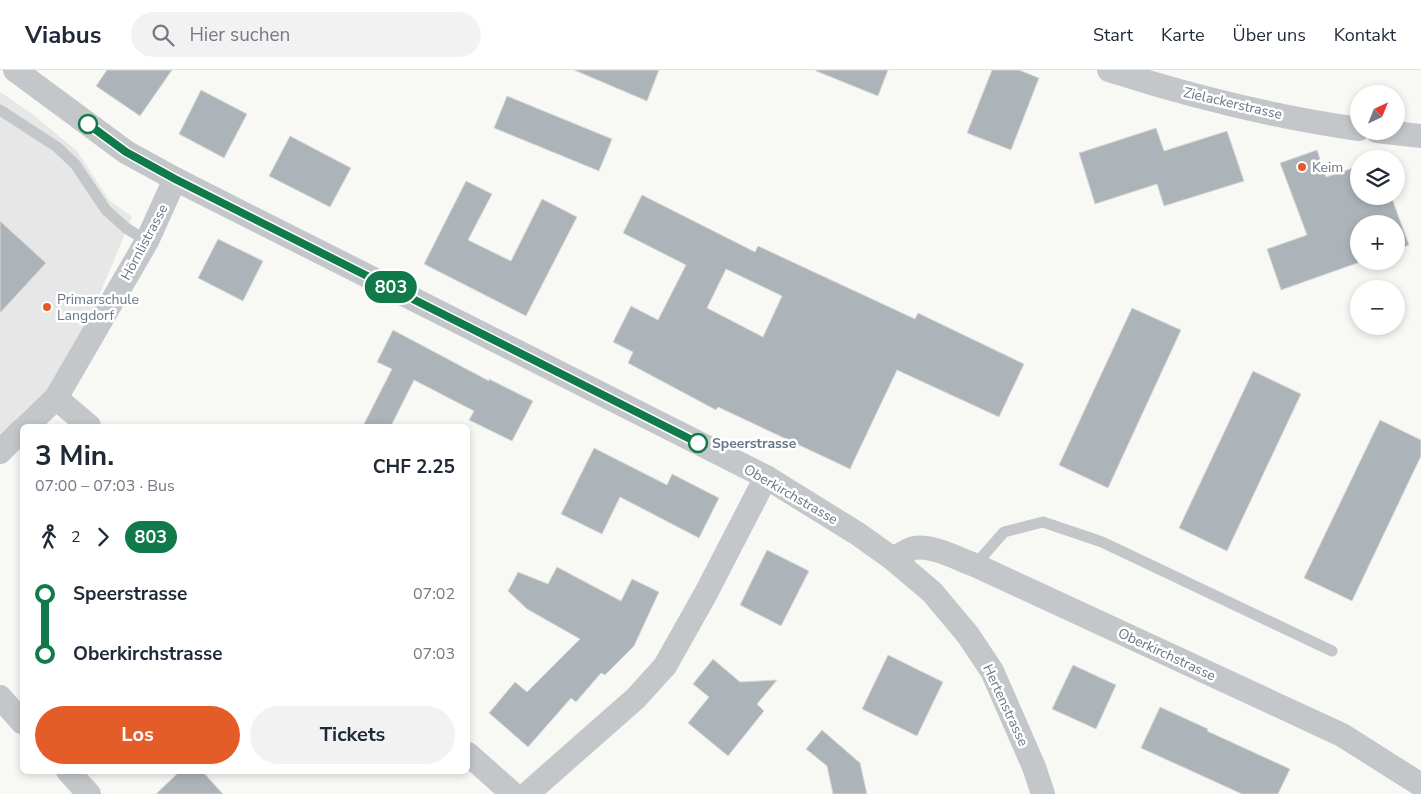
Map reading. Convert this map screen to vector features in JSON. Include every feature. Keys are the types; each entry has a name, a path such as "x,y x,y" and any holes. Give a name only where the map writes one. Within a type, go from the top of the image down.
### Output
{"street":[{"name":"Oberkirchstrasse","path":"14,70 126,152 175,179 766,477 858,534 893,559 914,548 925,548 975,565 1342,736 1421,785"},
{"name":"Zielackerstrasse","path":"1109,70 1159,86 1235,105 1350,128"},
{"path":"1405,134 1421,136"},
{"name":"Hörnlistrasse","path":"29,424 56,398 147,241 175,179"},
{"path":"56,398 87,424"},
{"path":"0,452 20,432"},
{"path":"527,794 636,698 665,666 705,595 766,477"},
{"name":"Hertenstrasse","path":"893,559 932,592 968,635 992,671 1028,750 1044,794"},
{"path":"0,697 20,720"},
{"path":"470,756 514,794"},
{"path":"71,774 89,794"}],"lane":[{"path":"0,110 57,147 75,164 106,210 126,228 147,241"},
{"path":"975,565 1004,532 1042,522 1102,542 1332,651"}],"shaded area":[{"name":"Primarschule Langdorf","path":"0,92 31,113 77,151 109,200 132,217 56,398 29,424 20,424 20,433 0,452"}],"building":[{"path":"107,70 172,70 140,116 96,86"},
{"path":"574,70 659,70 647,101"},
{"path":"816,70 888,70 878,96"},
{"path":"992,70 1019,70 1039,78 1011,150 967,133"},
{"path":"201,90 247,114 224,158 179,134"},
{"path":"507,96 612,139 599,171 494,128"},
{"path":"1156,128 1164,151 1227,131 1244,181 1164,206 1157,184 1095,204 1079,153"},
{"path":"290,136 351,168 330,207 269,176"},
{"path":"1317,150 1326,177 1350,169 1350,205 1394,205 1398,215 1350,215 1350,266 1281,290 1267,249 1307,235 1280,163"},
{"path":"466,181 492,194 468,240 511,261 542,199 577,217 526,316 424,264"},
{"path":"642,195 755,252 758,246 915,319 918,313 1024,364 999,417 897,370 850,469 718,407 716,410 628,363 633,352 613,342 631,306 658,320 686,265 623,233","holes":["726,269 782,296 763,337 707,308"]},
{"path":"0,221 46,263 0,313"},
{"path":"1405,234 1409,245 1405,247"},
{"path":"218,239 263,261 243,301 198,278"},
{"path":"1132,308 1181,330 1108,488 1059,465"},
{"path":"393,330 489,381 489,379 533,401 512,441 469,420 474,411 414,380 392,424 364,424 392,369 377,362"},
{"path":"1253,371 1301,394 1227,551 1179,528"},
{"path":"1380,420 1421,440 1421,456 1352,601 1304,578"},
{"path":"594,448 667,485 672,474 719,498 699,538 620,497 602,534 561,514"},
{"path":"767,550 809,571 781,626 740,605"},
{"path":"557,567 621,601 632,579 659,592 634,646 605,675 601,673 576,702 571,698 528,747 489,713 515,682 527,692 580,639 527,609 508,591 518,572 548,584"},
{"path":"888,655 943,682 917,736 862,709"},
{"path":"713,659 740,682 777,680 757,704 764,711 728,756 688,723 709,697 693,684"},
{"path":"1073,665 1116,685 1096,729 1052,709"},
{"path":"1160,707 1290,769 1278,794 1242,794 1141,748"},
{"path":"822,730 860,763 867,794 833,794 827,766 806,749"},
{"path":"177,774 205,774 223,794 156,794"}],"bus line":[{"name":"803","path":"88,124 126,152 175,179 698,443"}],"place":[{"name":"Keim","path":"1302,167"},
{"name":"Primarschule Langdorf","path":"47,307"},
{"name":"Speerstrasse","path":"698,443"}]}
